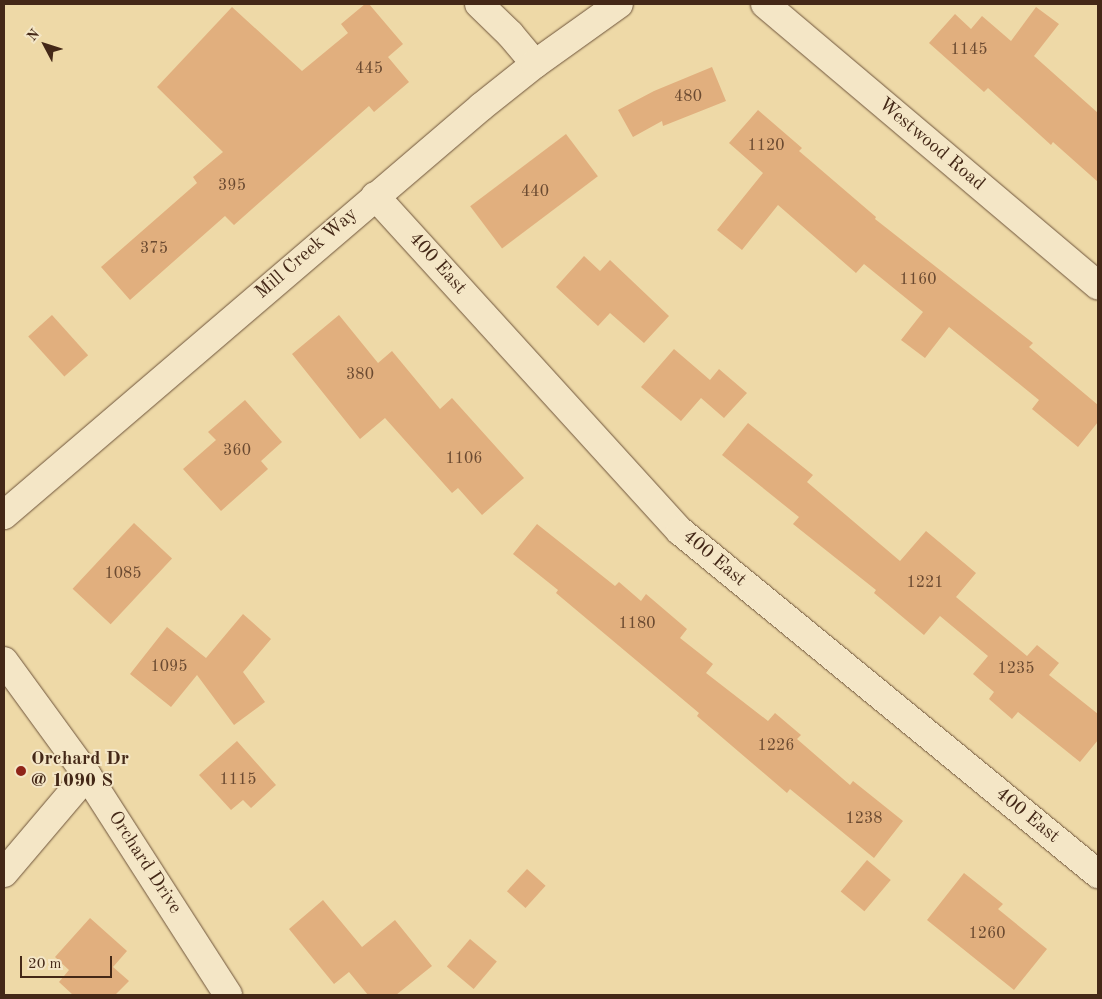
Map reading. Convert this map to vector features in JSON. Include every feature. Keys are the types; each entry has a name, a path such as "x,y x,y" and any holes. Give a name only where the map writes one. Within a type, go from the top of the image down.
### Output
{"street":[{"path":"478,4 510,34 535,64"},
{"name":"Mill Creek Way","path":"4,515 375,196 535,64 619,4"},
{"name":"Westwood Road","path":"765,4 1098,285"},
{"name":"400 East","path":"375,196 680,531 1098,874"},
{"name":"Orchard Drive","path":"4,661 88,775 228,995"},
{"path":"4,873 88,775"}],"building":[{"path":"365,4 369,4 403,44 388,57 409,82 374,112 369,106 234,225 225,216 130,300 101,267 197,183 193,177 223,152 157,87 232,7 302,71 348,33 341,24"},
{"path":"1036,7 1059,24 1034,56 1098,113 1098,182 1053,142 1051,145 988,88 984,92 929,43 955,14 971,29 982,16 1011,41"},
{"path":"712,67 726,101 663,126 662,121 633,137 618,110 654,91"},
{"path":"758,110 802,148 799,151 876,217 875,219 1033,343 1029,347 1098,405 1098,422 1078,447 1032,409 1039,400 949,327 925,358 901,340 923,312 864,264 856,273 778,205 742,250 717,230 763,173 729,143"},
{"path":"566,134 598,176 502,249 470,206"},
{"path":"584,256 600,271 610,260 669,316 644,343 610,313 598,326 556,287"},
{"path":"52,315 88,355 64,377 28,336"},
{"path":"339,315 378,363 392,351 440,409 452,398 524,478 482,515 458,488 452,493 385,418 360,439 292,354"},
{"path":"674,349 710,380 719,369 747,393 724,418 701,398 681,421 641,387"},
{"path":"245,400 282,442 261,461 268,469 221,511 183,469 216,440 208,432"},
{"path":"748,423 813,475 807,482 900,561 926,531 976,573 956,597 1027,656 1037,645 1059,663 1049,675 1098,714 1098,740 1080,762 1018,712 1012,719 989,699 994,692 973,674 988,656 940,616 924,635 874,593 876,590 793,524 799,517 722,455"},
{"path":"134,523 172,558 111,624 73,589"},
{"path":"537,524 615,586 619,582 641,601 646,594 687,629 680,638 713,664 706,673 768,721 775,713 801,735 797,739 850,785 853,781 903,821 874,858 790,789 787,793 697,716 699,713 556,593 558,590 513,554"},
{"path":"243,614 271,639 243,672 265,702 234,725 197,675 171,707 130,674 167,627 206,658"},
{"path":"237,741 276,785 251,808 243,800 231,810 199,775"},
{"path":"867,860 891,880 864,911 841,891"},
{"path":"527,869 546,886 526,908 507,891"},
{"path":"964,873 1003,904 998,909 1047,949 1014,990 927,920"},
{"path":"323,900 362,947 395,920 432,966 396,995 368,995 349,972 334,984 289,929"},
{"path":"90,918 127,951 113,967 129,981 115,995 73,995 59,982 69,970 55,957"},
{"path":"470,939 497,961 474,989 447,967"}],"place":[{"name":"Orchard Dr @ 1090 S","path":"21,771"}]}
